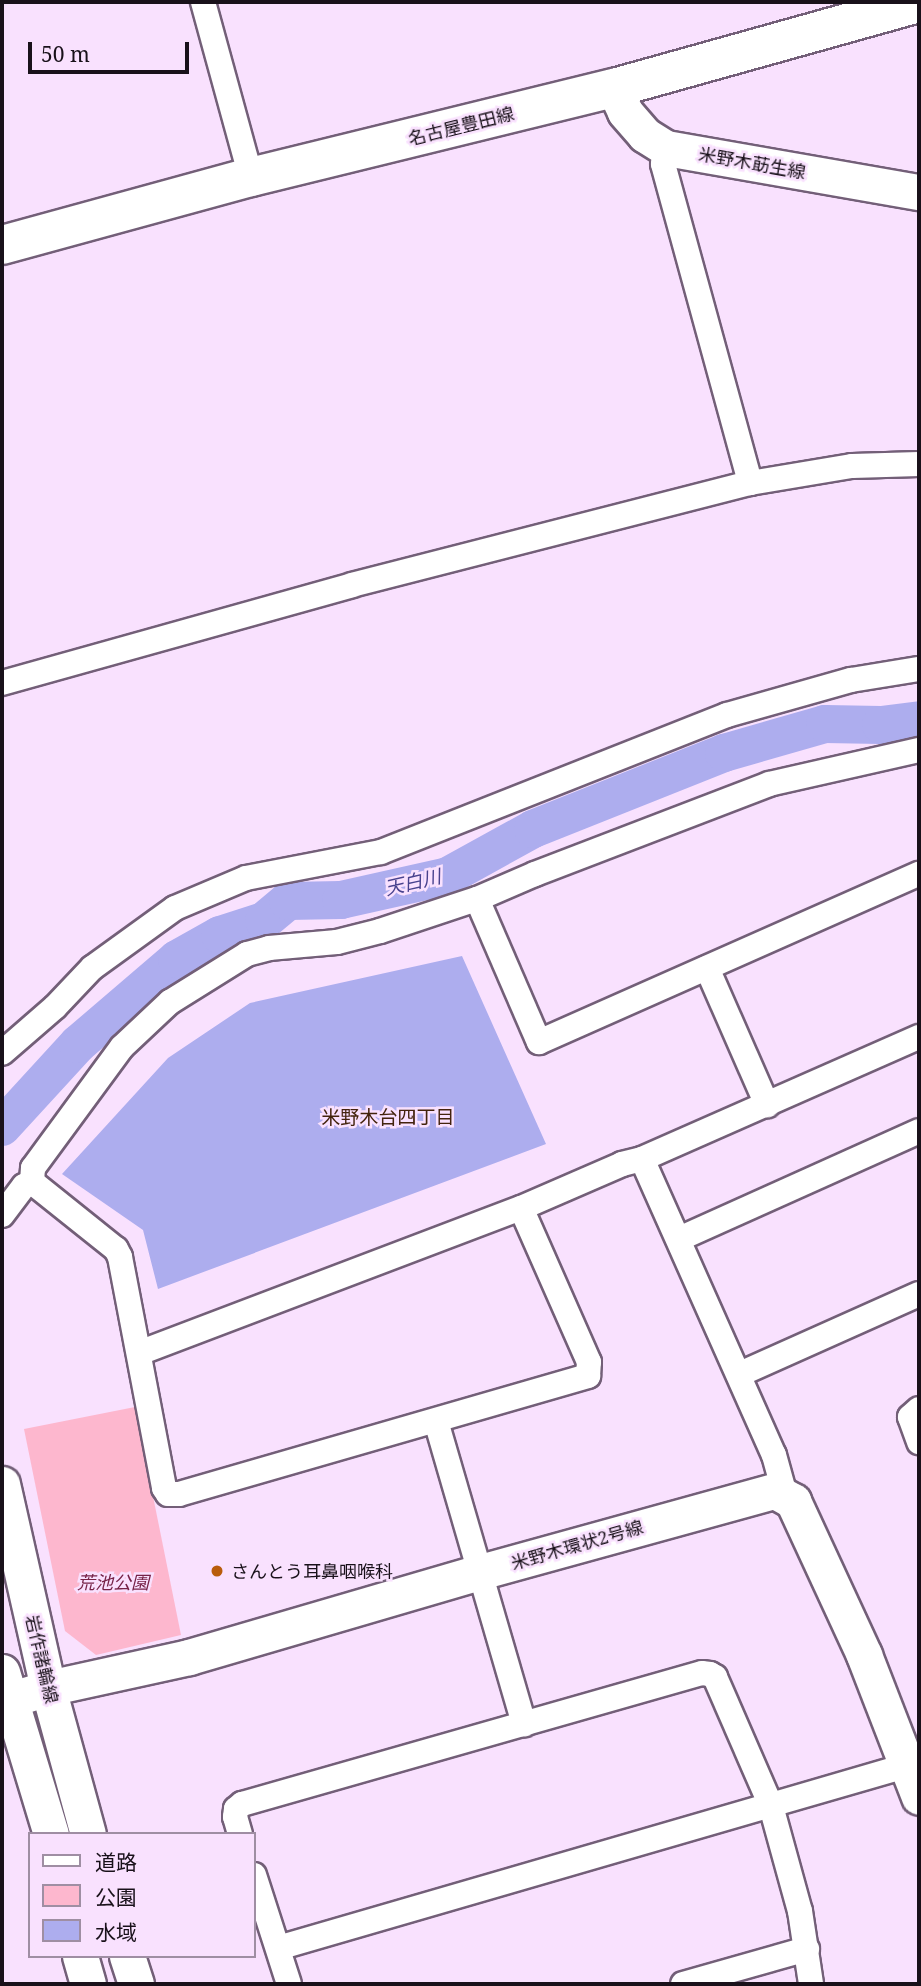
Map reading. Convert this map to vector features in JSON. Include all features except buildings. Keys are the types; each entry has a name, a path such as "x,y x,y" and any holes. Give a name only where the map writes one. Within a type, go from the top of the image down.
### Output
{"main road":[{"name":"名古屋豊田線","path":"2,245 251,177 614,88 919,4"}],"street":[{"path":"204,2 251,177"},
{"name":"米野木莇生線","path":"614,88 625,112 645,135 667,148 919,192"},
{"path":"667,148 663,163 750,483"},
{"path":"2,682 352,585 750,483 852,466 919,464"},
{"path":"2,1053 55,1007 92,968 175,908 246,878 382,852 727,715 811,690 919,668"},
{"path":"32,1182 33,1168 122,1047 170,1002 232,962 269,948 337,942 477,899 769,784 917,756"},
{"path":"477,899 539,1042 919,874"},
{"path":"2,1035 70,976 92,968"},
{"path":"706,968 767,1105"},
{"path":"139,1353 521,1208 622,1164 642,1159 919,1037"},
{"path":"679,1239 919,1131"},
{"path":"278,1948 771,1806 916,1775 793,1501 785,1495 774,1455 740,1374 642,1159"},
{"path":"2,1215 24,1185 32,1182"},
{"path":"32,1182 116,1249 164,1488 168,1494 179,1494 588,1376 589,1362 521,1208"},
{"path":"740,1374 919,1294"},
{"path":"919,1409 910,1417 919,1442"},
{"path":"436,1421 524,1724"},
{"name":"岩作諸輪線","path":"2,1484 48,1688 87,1832"},
{"name":"米野木環状2号線","path":"5,1691 48,1688 189,1657 764,1493 775,1491 785,1495"},
{"path":"239,1832 235,1817 236,1809 242,1804 702,1673 710,1674 715,1676 771,1806 807,1949 811,1984"},
{"path":"5,1691 50,1832"},
{"path":"256,1881 289,1984"},
{"path":"683,1984 807,1949"},
{"path":"81,1958 89,1984"},
{"path":"128,1958 136,1984"}],"green space":[{"name":"荒池公園","path":"135,1407 181,1635 96,1655 65,1631 24,1429"}],"water":[{"path":"462,956 546,1144 158,1289 143,1230 62,1174 168,1058 250,1003"}],"waterway":[{"name":"天白川","path":"2,1127 78,1044 177,959 220,935 264,921 288,901 341,900 448,876 533,829 724,753 825,724 881,725 919,720"}],"place":[{"name":"さんとう耳鼻咽喉科","path":"217,1571"}],"district":[{"name":"米野木台四丁目","path":"388,1118"}]}
